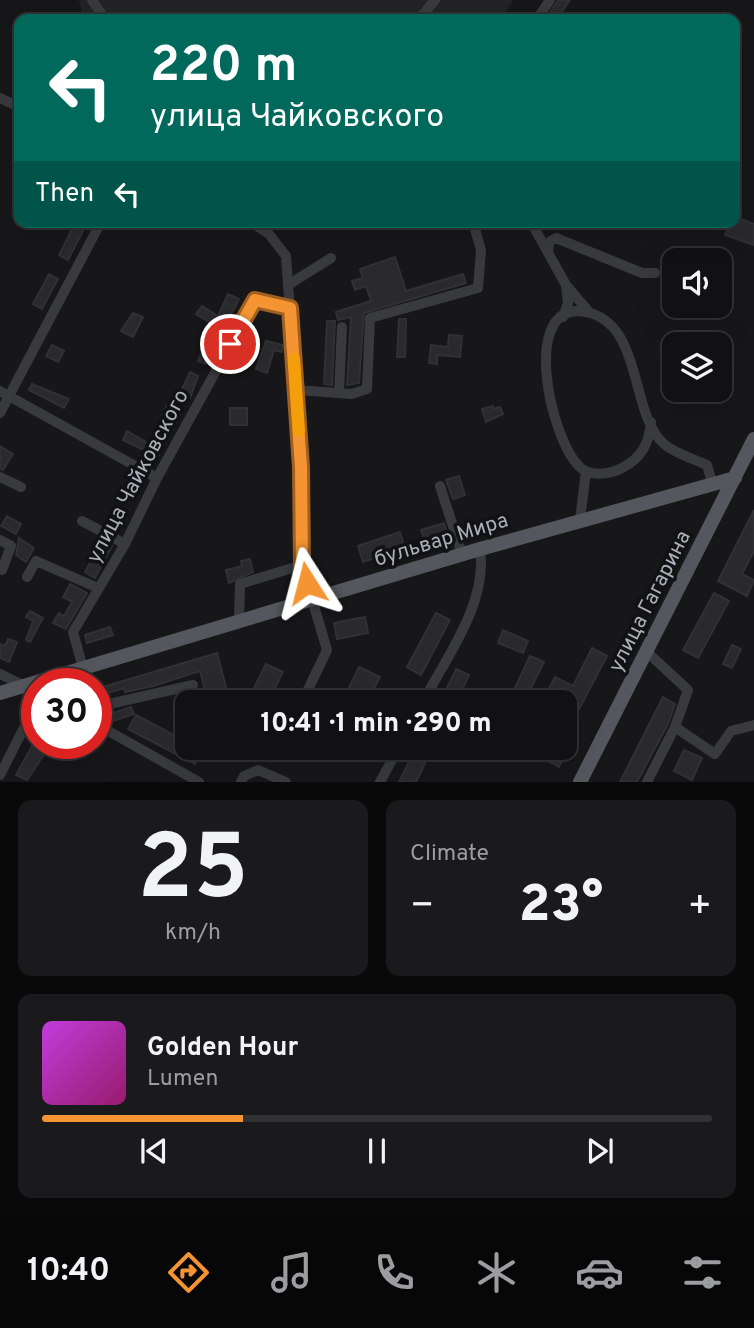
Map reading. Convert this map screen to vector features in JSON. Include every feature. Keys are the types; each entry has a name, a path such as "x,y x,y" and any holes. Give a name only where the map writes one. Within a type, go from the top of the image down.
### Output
{"main road":[{"name":"улица Гагарина","path":"580,782 754,439"},
{"name":"бульвар Мира","path":"83,667 462,554 712,482 735,478"},
{"name":"бульвар Мира","path":"0,693 21,690"}],"street":[{"path":"423,14 435,0"},
{"path":"0,413 5,393 98,228"},
{"path":"260,228 269,234 286,256 301,467 302,565 327,650 308,690"},
{"path":"297,390 352,394 367,389 370,318 478,288 481,250 475,228"},
{"path":"534,228 566,285 590,313 615,329 625,347 651,422 663,443 707,465 712,482"},
{"path":"548,253 549,242 556,238 642,273 655,273"},
{"path":"288,285 331,258"},
{"path":"566,285 568,303 546,349 544,368 547,390 562,437 573,459 586,471 603,474 630,463 649,440 651,422"},
{"name":"улица Чайковского","path":"83,667 73,632 125,544 157,478 255,300 290,308"},
{"path":"563,317 575,312 590,313"},
{"path":"339,393 342,327"},
{"path":"5,393 157,478"},
{"path":"580,520 586,471"},
{"path":"0,477 21,487"},
{"path":"440,486 462,554"},
{"path":"82,521 125,544"},
{"path":"0,540 11,546 2,570"},
{"path":"428,690 477,599 483,568 480,549"},
{"path":"27,577 36,561 98,588"},
{"path":"239,621 240,584 302,565"},
{"path":"647,652 688,690 675,727 647,782"},
{"path":"0,674 21,684"},
{"path":"112,703 193,685"},
{"path":"675,727 715,754 731,732 754,725"},
{"path":"112,733 200,782"},
{"path":"0,775 21,734"},
{"path":"380,782 392,760"},
{"path":"242,782 244,776 258,770 286,782"}],"shaded area":[{"path":"79,0 513,0 505,14 82,14"}],"building":[{"path":"558,0 570,0 560,14 549,14"},
{"path":"740,219 754,224 754,245 725,235 729,228 740,228"},
{"path":"72,228 83,231 68,260 59,255"},
{"path":"395,257 406,291 463,274 466,283 364,313 359,383 347,385 351,317 338,320 336,312 371,301 366,286 355,290 352,281 363,278 360,269"},
{"path":"49,274 58,279 42,309 33,304"},
{"path":"228,294 239,299 206,364 198,361 214,325 196,314 202,306 218,316"},
{"path":"133,313 143,317 133,337 121,331"},
{"path":"399,319 406,319 405,357 397,357"},
{"path":"327,321 335,321 332,385 324,384"},
{"path":"449,335 462,336 460,357 437,355 437,364 429,363 431,345 448,347"},
{"path":"266,341 283,345 282,352 274,350 267,373 256,369"},
{"path":"52,345 64,351 58,362 46,356"},
{"path":"190,372 198,376 190,398 180,393"},
{"path":"32,384 69,399 64,408 29,390"},
{"path":"167,405 181,412 176,423 162,417"},
{"path":"493,406 493,409 500,407 503,414 486,422 482,409"},
{"path":"230,408 247,408 247,425 230,425"},
{"path":"127,431 155,447 160,435 166,437 158,457 123,440"},
{"path":"0,446 13,454 3,470 0,469"},
{"path":"459,476 465,495 453,499 446,480"},
{"path":"754,510 754,551 742,574 754,580 747,596 718,581"},
{"path":"7,516 21,524 16,534 1,526"},
{"path":"444,523 448,537 426,544 421,530"},
{"path":"400,532 405,548 363,562 358,546"},
{"path":"19,538 34,548 26,562 16,555"},
{"path":"103,541 112,546 95,578 85,572 91,561 87,559 92,549 97,552"},
{"path":"250,559 253,572 229,583 226,570 242,566 241,561"},
{"path":"70,584 87,593 66,629 53,623 59,613 64,616 72,602 63,597"},
{"path":"714,593 729,601 698,658 683,650"},
{"path":"30,611 43,618 30,642 26,640 33,621 26,617"},
{"path":"436,613 450,620 421,675 407,667"},
{"path":"365,617 368,633 337,639 334,623"},
{"path":"110,627 113,635 87,643 85,635"},
{"path":"503,630 528,641 523,653 498,643"},
{"path":"8,639 17,642 9,662 0,658 0,644 5,646"},
{"path":"732,645 741,649 732,668 723,664"},
{"path":"592,648 607,656 577,713 577,690 548,690 555,677 573,686"},
{"path":"217,653 227,690 205,690 200,671 125,692 124,688 112,692 112,684"},
{"path":"530,656 544,662 530,690 514,690"},
{"path":"266,664 283,672 274,690 253,690"},
{"path":"359,667 380,677 373,690 348,690"},
{"path":"456,669 469,675 462,690 446,690"},
{"path":"663,697 675,704 668,724 637,782 620,782"},
{"path":"131,707 134,714 113,721 112,713"},
{"path":"136,715 175,736 175,754 128,729"},
{"path":"684,750 702,758 692,780 674,771"},
{"path":"25,759 41,759 27,780 16,775"},
{"path":"410,760 427,760 416,782 399,782"},
{"path":"546,760 562,760 559,767"}],"slow traffic":[{"path":"294,359 299,431"}],"route":[{"path":"230,344 255,300 290,308 301,467 302,565 307,583"}]}
